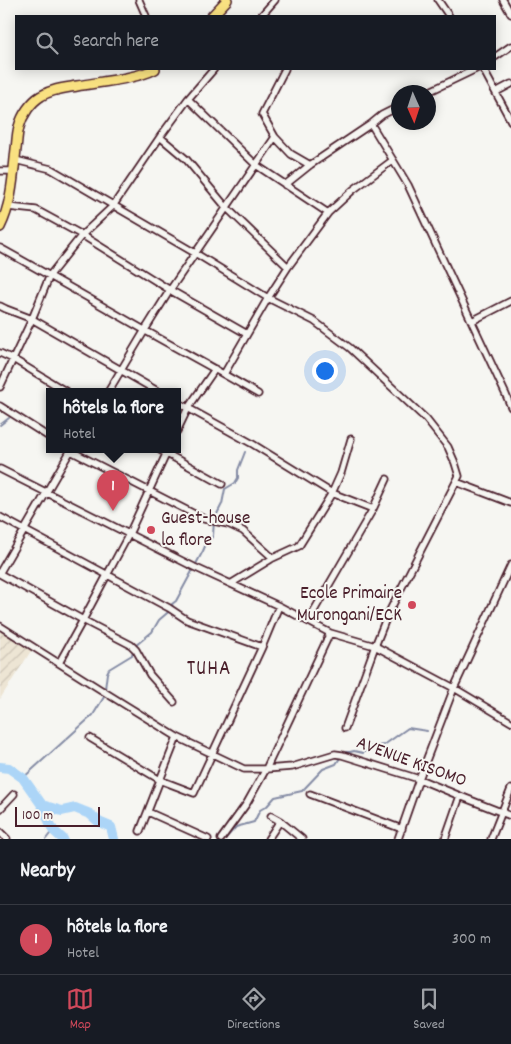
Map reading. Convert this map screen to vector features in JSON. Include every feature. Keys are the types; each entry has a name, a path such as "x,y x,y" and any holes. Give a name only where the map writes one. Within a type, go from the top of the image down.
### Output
{"highway":[{"path":"217,14 227,0"},
{"path":"0,227 8,207 19,127 31,105 40,97 57,89 118,79 153,70"}],"street":[{"path":"139,0 146,15"},
{"path":"262,15 275,0"},
{"path":"438,0 448,15"},
{"path":"503,0 511,14"},
{"path":"496,56 511,46"},
{"path":"0,387 32,320 50,276 82,235 113,206 160,137 188,99 213,70"},
{"path":"284,70 262,114 275,137 291,154 310,165"},
{"path":"436,88 474,70"},
{"path":"483,70 511,121"},
{"path":"496,92 511,84"},
{"path":"188,99 256,166 328,213"},
{"path":"284,185 310,165 391,110"},
{"path":"371,124 408,185 511,407"},
{"path":"160,137 186,159 226,207 288,267"},
{"path":"111,388 170,290 275,137"},
{"path":"15,160 51,169 268,298 314,321 343,342 426,419 448,447 459,476 387,616 345,728"},
{"path":"224,374 288,267 328,213 353,190 393,160"},
{"path":"0,171 14,171"},
{"path":"8,207 36,210 82,235 170,290 247,334"},
{"path":"0,248 258,394"},
{"path":"472,321 511,301"},
{"path":"0,306 32,320 152,388"},
{"path":"0,353 60,388"},
{"path":"181,423 188,408 215,370"},
{"path":"181,404 251,443 332,493 373,509"},
{"path":"0,406 46,436"},
{"path":"232,584 273,558 299,546 332,493 341,473 351,439"},
{"path":"68,453 0,573 134,647 150,675 174,702"},
{"path":"76,453 204,519 228,524 243,531 273,558"},
{"path":"59,663 129,534 167,453"},
{"path":"169,453 222,484"},
{"path":"0,469 330,633 375,646 454,688 511,722"},
{"path":"308,621 373,509 387,479"},
{"path":"456,482 511,503"},
{"path":"0,517 108,574 187,620 262,647"},
{"path":"398,839 454,688 511,565"},
{"path":"90,738 160,780 194,793 279,606"},
{"name":"AVENUE KISOMO","path":"0,626 177,737 244,769 292,767 335,754 342,755 419,779 511,816"},
{"path":"221,839 247,803 266,769 330,633"},
{"path":"140,831 177,737"},
{"path":"492,839 511,789"},
{"path":"0,809 14,794"},
{"path":"310,794 402,829"},
{"path":"445,839 460,796"},
{"path":"148,812 208,839"},
{"path":"271,816 302,839"},
{"path":"268,839 280,821"},
{"path":"0,832 7,839"}],"shaded area":[{"path":"0,628 33,648 0,699"}],"waterway":[{"path":"0,425 9,418"},
{"path":"135,646 152,632 159,620 173,608 172,604 176,601 206,544 213,536 214,520 222,504 225,489 235,483 238,478 238,470 245,452"},
{"path":"23,778 93,715 104,697 109,669 132,655 133,650"},
{"path":"225,839 236,827 254,822 260,810 267,806 275,797 302,791 323,769 336,764 346,752 363,753 370,747 384,745 408,728 427,731"},
{"path":"0,767 9,768 23,778 42,805 62,811 75,808 90,814 99,822 111,827 114,839"},
{"path":"42,805 53,830 63,839"},
{"path":"46,839 53,830"}],"place":[{"name":"hôtels la flore","path":"113,511"},
{"name":"Guest-house la flore","path":"151,530"},
{"name":"Ecole Primaire Murongani/ECK","path":"412,605"}],"district":[{"name":"TUHA","path":"209,670"}]}
